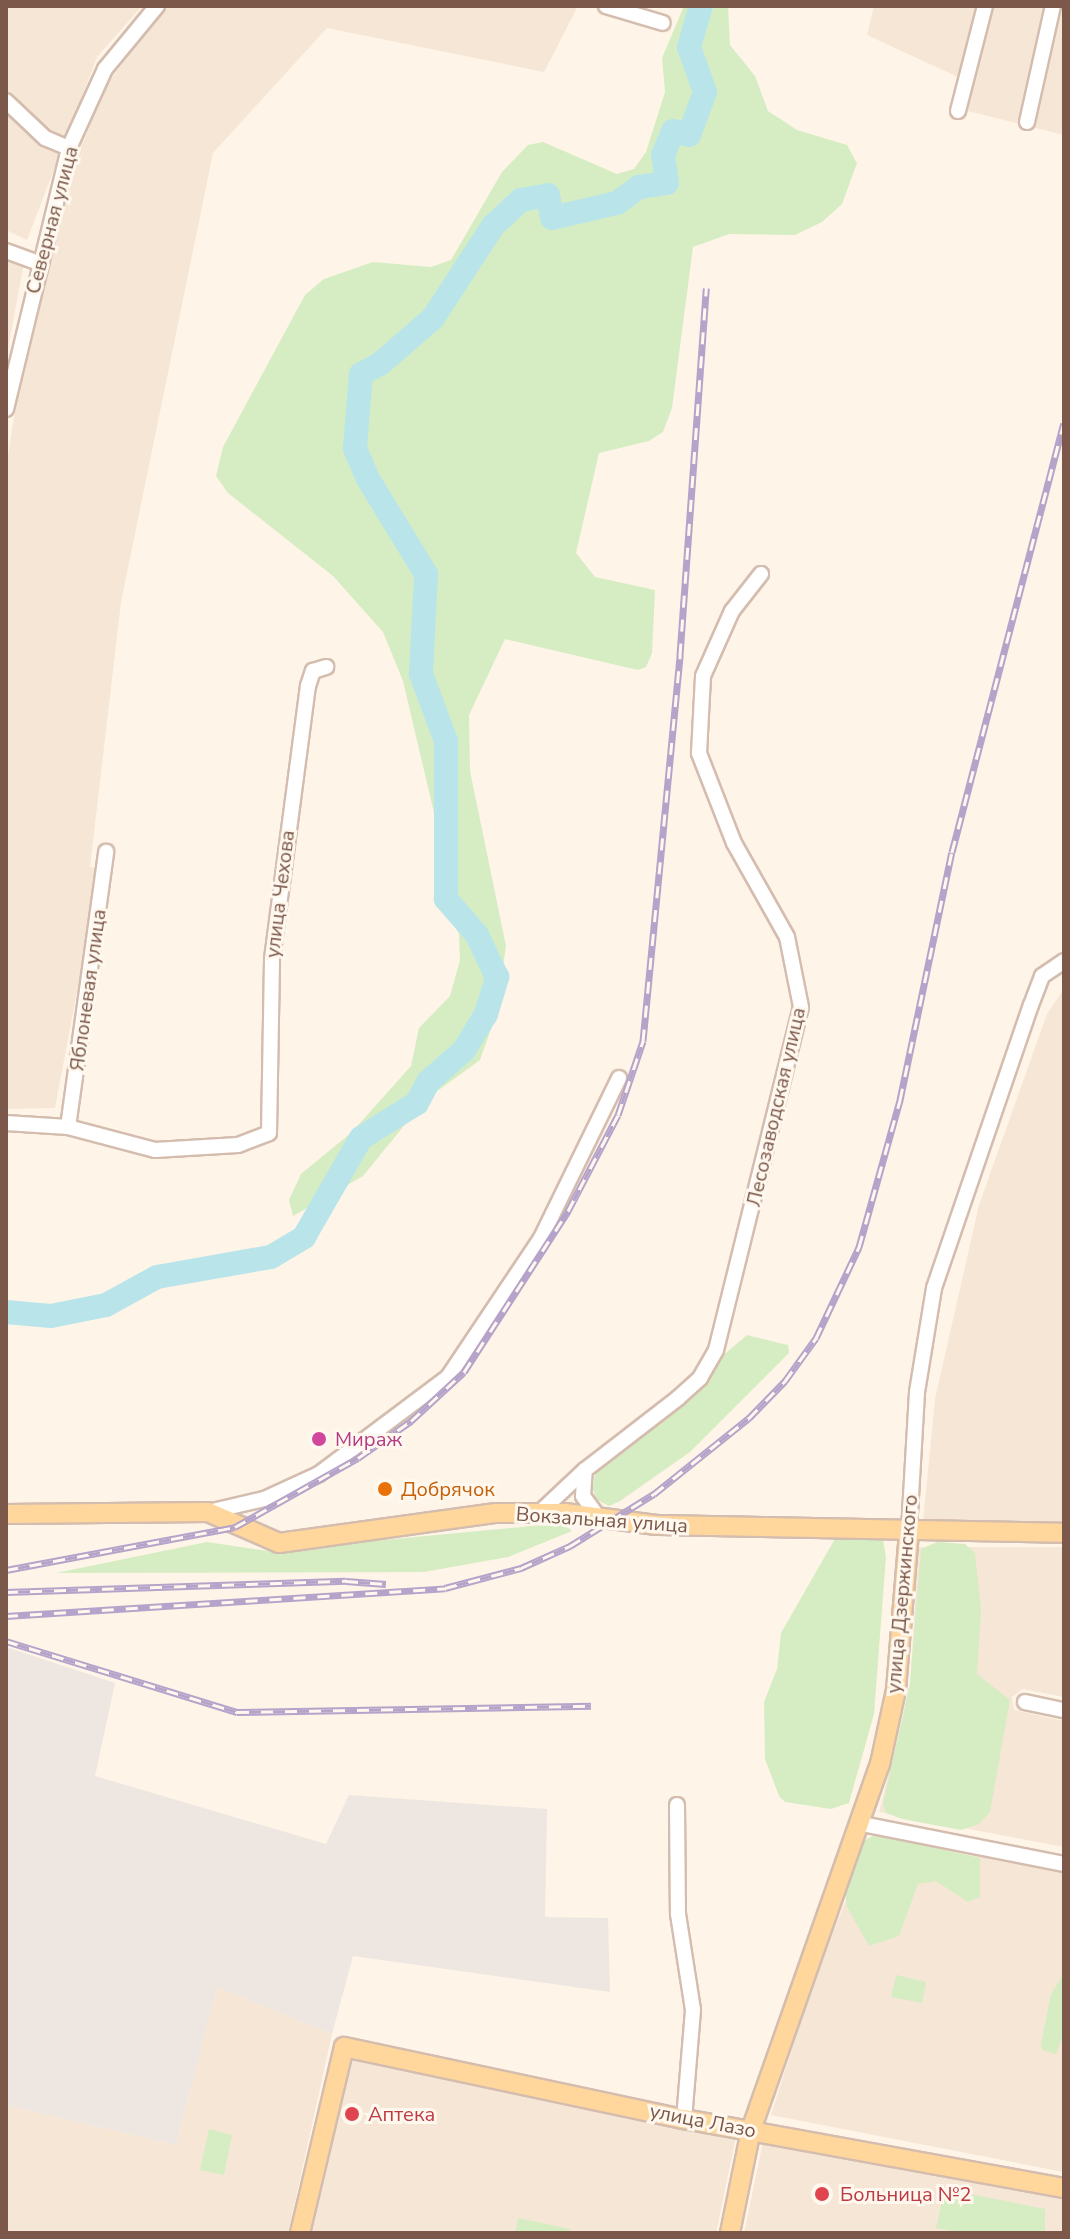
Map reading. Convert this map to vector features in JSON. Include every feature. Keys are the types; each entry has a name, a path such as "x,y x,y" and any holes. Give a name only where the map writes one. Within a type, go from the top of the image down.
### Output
{"main road":[{"name":"Вокзальная улица","path":"6,1514 208,1512 279,1543 496,1513 539,1513 656,1525 1064,1533"},
{"name":"улица Дзержинского","path":"730,2233 751,2130 862,1824 896,1690 909,1531"},
{"name":"улица Лазо","path":"300,2233 344,2047 684,2119 1064,2188"}],"street":[{"name":"Северная улица","path":"6,409 69,148 105,69 157,6"},
{"path":"606,6 663,23"},
{"path":"958,111 985,6"},
{"path":"1027,122 1053,6"},
{"path":"6,101 45,138 69,148"},
{"path":"6,251 39,263"},
{"name":"Лесозаводская улица","path":"539,1513 585,1470 678,1398 711,1362 726,1319 801,1007 787,937 734,843 699,753 703,676 732,611 761,574"},
{"name":"улица Чехова","path":"68,1127 155,1150 238,1145 269,1133 272,959 308,686 313,671 326,667"},
{"name":"Яблоневая улица","path":"68,1127 106,852"},
{"name":"улица Дзержинского","path":"909,1531 917,1392 934,1288 1042,976 1064,961"},
{"path":"208,1512 264,1499 319,1474 448,1377 541,1238 619,1078"},
{"path":"6,1123 68,1127"},
{"path":"585,1470 583,1496 599,1518"},
{"path":"1025,1702 1064,1710"},
{"path":"677,1805 678,1914 693,2010 684,2119"},
{"path":"862,1824 1064,1864"}],"shaded area":[{"path":"6,6 142,6 97,57 27,240 6,230"},
{"path":"167,6 578,6 544,72 327,28 213,153 121,602 90,867 100,869 55,1108 6,1109 6,469 25,347 72,170 107,84"},
{"path":"874,6 978,6 960,78 867,35"},
{"path":"989,6 1064,6 1064,135 960,109"},
{"path":"6,256 24,263 6,359"},
{"path":"1064,989 1064,1523 923,1523 935,1399 979,1205 1047,1014"},
{"path":"918,1547 1064,1547 1064,1697 1023,1689 1012,1697 1014,1710 1064,1721 1064,1847 879,1812 910,1691"},
{"path":"6,1647 115,1683 95,1776 326,1844 349,1795 547,1809 545,1917 608,1918 610,1992 353,1956 332,2034 217,1987 176,2145 6,2105"},
{"path":"870,1839 1064,1870 1064,2172 771,2115 813,1983"},
{"path":"217,1987 332,2034 288,2233 6,2233 6,2105 176,2145"},
{"path":"350,2058 736,2137 716,2233 309,2233"},
{"path":"763,2142 1064,2199 1064,2233 744,2233"}],"green space":[{"path":"684,6 728,6 730,45 755,76 768,111 797,130 847,145 857,163 842,204 822,222 795,235 729,234 693,247 672,408 663,432 649,441 599,453 576,553 595,577 655,590 652,653 646,667 638,670 505,639 469,715 470,771 506,946 496,1015 480,1060 425,1100 363,1176 293,1216 289,1200 301,1174 352,1132 411,1066 419,1028 450,996 460,960 459,934 436,869 439,834 403,681 383,632 333,576 228,493 216,476 223,447 305,295 324,279 373,262 431,267 451,260 502,172 528,145 543,142 617,174 634,169 646,152 665,92 662,58"},
{"path":"747,1335 788,1345 789,1353 690,1452 620,1501 609,1506 597,1500 592,1487 599,1461"},
{"path":"562,1523 572,1531 508,1557 424,1572 56,1573 207,1542 268,1551"},
{"path":"836,1537 875,1537 883,1540 886,1557 874,1714 849,1803 831,1809 785,1802 779,1796 765,1759 764,1702 777,1669 781,1633"},
{"path":"937,1542 965,1544 975,1553 981,1609 977,1674 1010,1700 990,1812 979,1824 961,1830 902,1819 886,1813 883,1804 910,1683 921,1549"},
{"path":"877,1834 980,1858 980,1897 968,1902 936,1881 918,1884 899,1936 869,1946 847,1907 845,1890 865,1840"},
{"path":"1064,1973 1064,2033 1056,2054 1042,2050 1041,2044 1051,1994"},
{"path":"896,1975 926,1982 922,2003 891,1997"},
{"path":"209,2129 232,2135 224,2175 200,2170"},
{"path":"945,2189 1045,2209 1045,2233 961,2233 936,2228"},
{"path":"518,2218 570,2229 569,2233 515,2233"}],"waterway":[{"path":"6,1312 51,1316 106,1305 157,1277 271,1257 304,1237 361,1138 417,1103 428,1082 464,1050 486,1014 497,977 477,935 446,899 446,741 421,674 426,574 368,479 355,448 361,374 380,364 433,318 493,226 521,200 548,195 552,218 617,203 639,187 667,183 663,155 673,131 689,135 705,92 689,47 701,6"}],"railway":[{"path":"6,1570 235,1527 358,1458 411,1421 464,1372 568,1211 618,1115 643,1041 680,655 706,288"},
{"path":"6,1616 445,1588 521,1568 570,1546 654,1494 749,1418 785,1381 816,1338 859,1247 900,1100 952,852 1064,423"},
{"path":"6,1592 346,1581 386,1584"},
{"path":"6,1641 237,1712 591,1706"}],"place":[{"name":"Мираж","path":"319,1439"},
{"name":"Добрячок","path":"385,1489"},
{"name":"Аптека","path":"352,2114"},
{"name":"Больница №2","path":"822,2194"}]}
